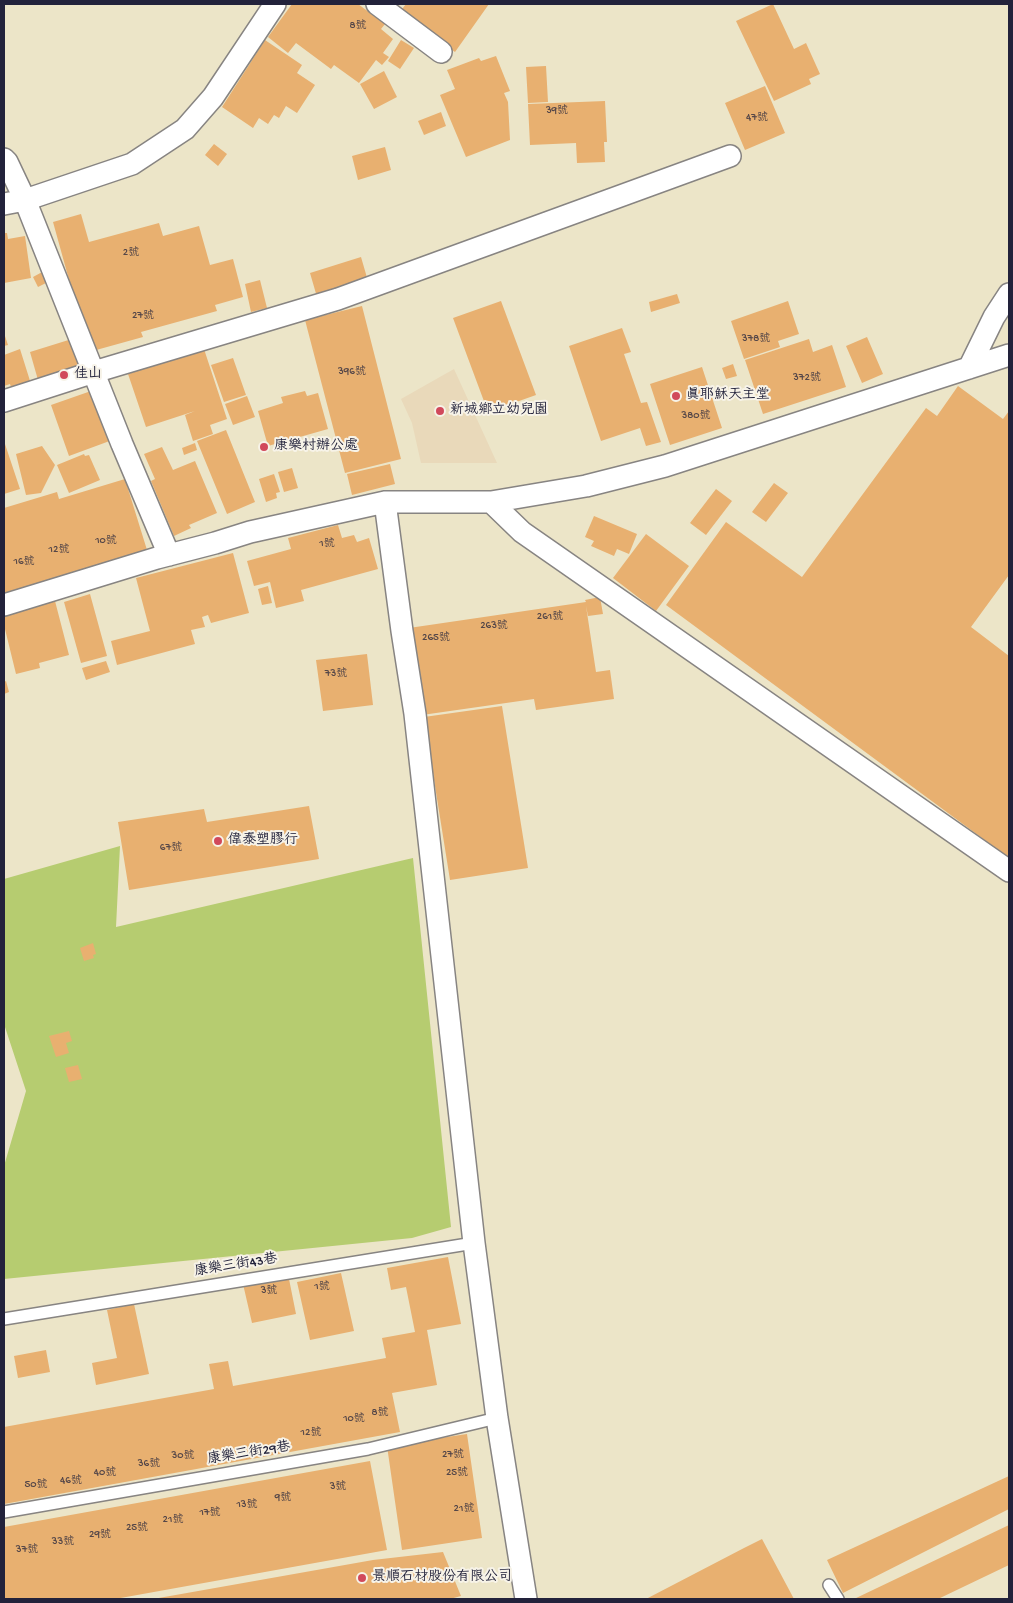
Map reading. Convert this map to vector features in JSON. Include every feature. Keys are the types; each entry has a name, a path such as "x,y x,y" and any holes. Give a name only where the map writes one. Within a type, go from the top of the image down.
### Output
{"street":[{"path":"4,204 25,200 132,164 185,129 213,97 275,4"},
{"path":"377,4 441,52"},
{"path":"4,401 338,299 730,156"},
{"path":"4,159 25,200 122,444 169,555"},
{"path":"969,368 994,317 1009,294"},
{"path":"4,605 40,592 250,532 385,502 492,502 586,486 665,466 1009,355"},
{"path":"385,502 415,714 474,1243 497,1418 526,1599"},
{"path":"492,502 522,532 1009,871"}],"lane":[{"name":"康樂三街43巷","path":"4,1319 474,1243"},
{"name":"康樂三街29巷","path":"4,1512 368,1450 497,1418"},
{"path":"829,1584 838,1599"}],"shaded area":[{"name":"新城鄉立幼兒園","path":"454,369 497,463 421,463 412,423 401,399"}],"green space":[{"path":"120,846 116,927 413,858 451,1227 412,1238 4,1279 4,1166 26,1091 4,1024 4,879"}],"building":[{"path":"292,4 358,4 385,24 381,29 393,39 383,53 389,57 382,65 376,60 359,83 334,65 331,69 296,43 288,53 268,37"},
{"path":"406,4 489,4 455,52 399,13"},
{"path":"773,4 794,49 806,43 820,74 809,79 811,84 774,101 736,21"},
{"path":"265,40 302,65 297,73 315,85 297,113 286,106 279,118 274,115 268,124 259,118 253,128 222,107"},
{"path":"401,40 414,48 400,69 388,61"},
{"path":"496,56 510,91 504,93 508,102 510,140 466,157 440,95 455,89 447,70 479,58 481,61"},
{"path":"546,66 548,102 528,103 526,67"},
{"path":"384,71 397,97 374,109 360,84"},
{"path":"765,86 785,133 745,150 725,103"},
{"path":"605,101 607,142 604,142 605,162 577,163 576,143 530,145 528,104"},
{"path":"441,112 446,126 424,135 418,121"},
{"path":"214,144 227,154 218,166 205,155"},
{"path":"385,147 391,170 358,180 352,156"},
{"path":"81,214 89,242 159,223 163,236 199,226 210,265 233,259 243,297 215,305 217,311 141,332 143,337 89,352 53,222"},
{"path":"4,233 7,233 8,239 25,236 31,278 4,283"},
{"path":"361,257 368,281 317,297 310,273"},
{"path":"44,271 50,281 38,287 33,277"},
{"path":"260,280 267,308 251,312 245,284"},
{"path":"677,294 680,303 651,312 649,302"},
{"path":"501,301 536,395 488,412 453,318"},
{"path":"788,301 799,334 778,341 780,347 744,359 731,321"},
{"path":"362,306 401,459 345,473 305,320"},
{"path":"622,328 631,352 624,354 641,403 647,402 661,442 646,446 640,428 601,441 569,346"},
{"path":"4,333 8,345 4,346"},
{"path":"867,337 883,374 862,383 846,346"},
{"path":"75,338 83,367 38,380 30,352"},
{"path":"809,339 813,352 832,345 846,387 763,414 745,360"},
{"path":"20,349 31,384 12,390 10,384 4,386 4,355"},
{"path":"204,349 227,419 210,425 213,434 193,441 185,415 195,411 146,427 128,374"},
{"path":"233,358 246,395 224,402 211,365"},
{"path":"733,364 737,376 726,379 722,368"},
{"path":"702,367 722,428 670,445 650,384"},
{"path":"958,386 1003,419 1009,411 1009,575 971,627 1009,656 1009,858 666,605 726,522 802,577 926,408 937,416"},
{"path":"91,391 115,439 69,456 51,405"},
{"path":"305,391 307,396 318,393 328,429 268,446 258,411 283,403 281,397"},
{"path":"247,396 255,417 233,425 225,404"},
{"path":"226,430 255,502 227,514 197,441"},
{"path":"4,441 20,489 4,494"},
{"path":"195,443 197,450 184,455 182,448"},
{"path":"42,446 55,465 41,493 26,495 16,454"},
{"path":"162,447 173,470 195,461 217,513 189,525 191,528 174,536 151,481 155,479 144,454"},
{"path":"84,454 85,456 89,455 100,480 69,493 57,465"},
{"path":"390,464 395,484 352,495 347,474"},
{"path":"292,468 298,488 284,492 278,472"},
{"path":"274,474 280,492 276,493 277,498 266,502 259,479"},
{"path":"125,479 147,550 4,593 4,508 57,492 59,499"},
{"path":"774,483 788,493 766,522 752,512"},
{"path":"716,489 732,501 706,535 690,523"},
{"path":"594,516 637,534 629,554 617,549 614,556 591,546 594,541 585,537"},
{"path":"338,525 342,538 354,535 357,542 369,538 378,569 301,590 304,601 276,608 270,582 254,586 247,561 291,549 288,538"},
{"path":"646,534 689,566 656,611 613,578"},
{"path":"233,553 249,613 211,623 208,615 202,617 205,627 191,630 195,644 117,665 111,641 150,631 136,578"},
{"path":"268,586 272,603 262,605 258,589"},
{"path":"90,594 107,656 81,663 64,602"},
{"path":"600,597 603,614 588,616 586,606 596,672 610,670 614,699 536,710 534,699 422,715 409,628 586,602 585,600"},
{"path":"55,601 69,655 39,663 40,668 16,674 4,625 4,614"},
{"path":"367,654 373,705 323,711 316,660"},
{"path":"106,661 110,672 86,680 82,668"},
{"path":"6,681 9,692 4,694 4,682"},
{"path":"502,706 528,868 450,880 424,717"},
{"name":"偉泰塑膠行","path":"309,806 319,859 129,890 118,822 204,809 207,822"},
{"path":"93,943 96,954 93,955 94,958 84,961 80,948"},
{"path":"69,1031 72,1041 66,1043 69,1053 56,1057 49,1036"},
{"path":"78,1065 82,1079 69,1082 65,1068"},
{"path":"448,1257 461,1324 427,1330 437,1385 392,1393 400,1432 4,1504 4,1427 214,1389 209,1364 228,1361 233,1386 386,1358 382,1338 415,1332 406,1287 391,1290 387,1268"},
{"path":"341,1273 354,1331 310,1340 297,1282"},
{"path":"288,1274 296,1314 252,1323 243,1284"},
{"path":"134,1304 149,1374 96,1385 92,1363 117,1358 107,1310"},
{"path":"46,1350 50,1372 18,1378 14,1356"},
{"path":"467,1434 482,1538 402,1550 387,1446"},
{"path":"370,1461 387,1550 115,1599 4,1599 4,1527"},
{"path":"1009,1476 1009,1509 843,1593 827,1560"},
{"path":"1009,1525 1009,1565 938,1599 854,1599"},
{"path":"762,1539 794,1599 646,1599 744,1548"},
{"name":"景順石材股份有限公司","path":"443,1552 461,1596 450,1599 153,1599 373,1560"}],"place":[{"name":"佳山","path":"64,375"},
{"name":"真耶穌天主堂","path":"676,396"},
{"name":"新城鄉立幼兒園","path":"440,411"},
{"name":"康樂村辦公處","path":"264,447"},
{"name":"偉泰塑膠行","path":"218,841"},
{"name":"景順石材股份有限公司","path":"362,1578"}]}
